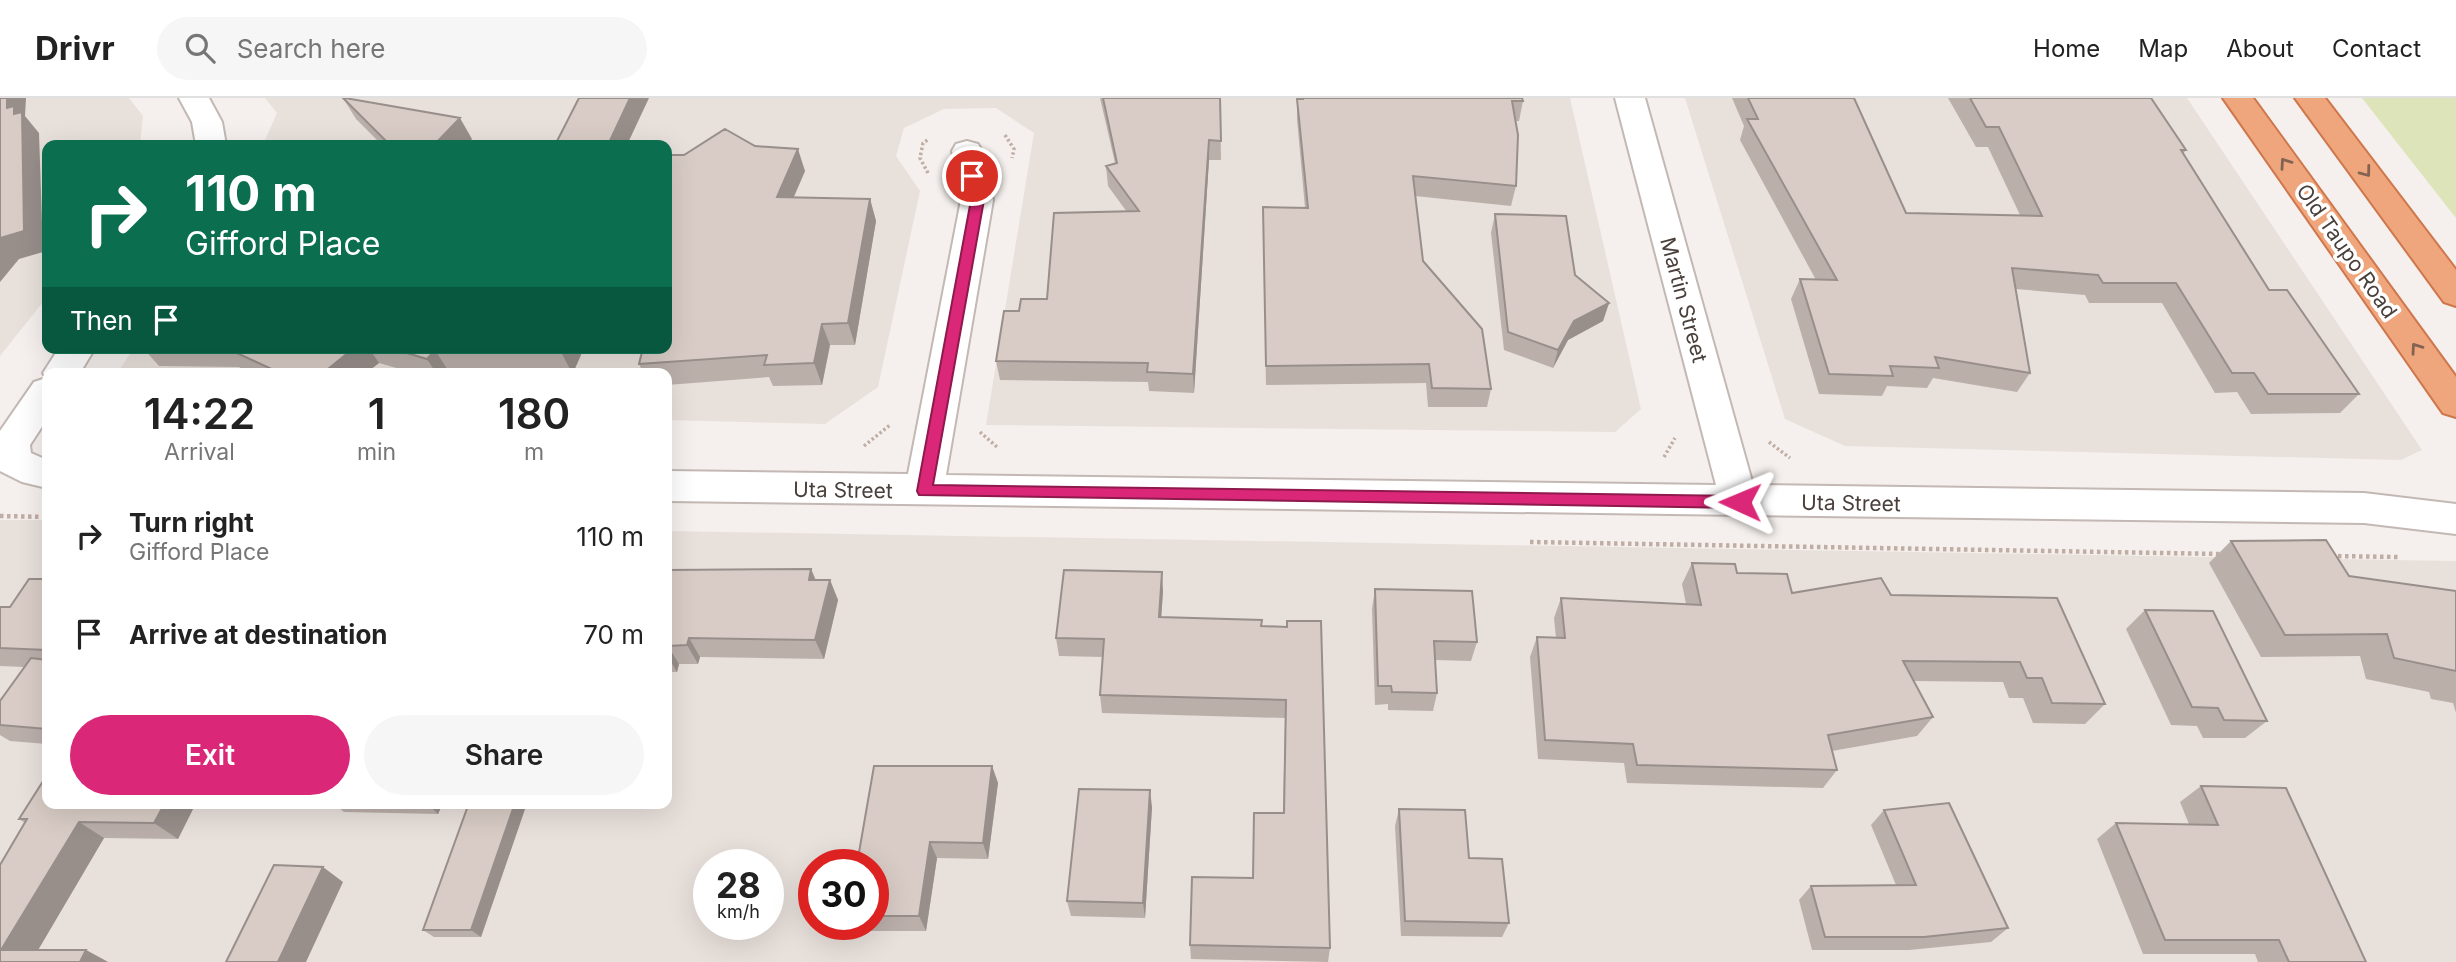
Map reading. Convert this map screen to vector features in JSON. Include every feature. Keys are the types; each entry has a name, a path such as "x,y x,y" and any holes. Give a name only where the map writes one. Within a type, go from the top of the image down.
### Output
{"highway":[{"name":"Old Taupo Road","path":"2238,98 2456,404"},
{"path":"2310,98 2456,294"}],"street":[{"path":"194,98 207,122 210,140"},
{"name":"Martin Street","path":"1630,98 1740,502"},
{"path":"924,491 977,200 967,151"},
{"path":"30,467 11,444 42,398"},
{"name":"Uta Street","path":"672,486 2364,508 2456,519"},
{"name":"Uta Street","path":"2364,508 2456,494"}],"path":[{"path":"0,516 42,517"},
{"path":"1520,542 2232,554"},
{"path":"2330,556 2400,557"}],"shaded area":[{"path":"0,98 129,98 143,116 141,140 42,140 42,303 0,356"},
{"path":"265,98 1570,98 1641,409 1615,432 986,425 1034,133 996,108 944,109 904,128 896,156 920,191 878,387 825,424 672,420 672,368 120,368 130,354 672,354 672,140 265,140 277,113"},
{"path":"1685,98 2187,98 2422,450 2401,460 1845,446 1785,419"},
{"path":"0,520 42,520 42,809 672,809 672,531 2456,561 2456,962 0,962"}],"green space":[{"path":"2362,98 2456,98 2456,218"}],"building":[{"path":"0,98 7,98 7,108 14,106 14,114 22,112 24,231 0,238"},
{"path":"343,98 460,118 439,140 385,140"},
{"path":"579,98 630,98 610,140 558,140"},
{"path":"1103,98 1220,98 1221,141 1209,140 1193,374 1147,372 1148,363 996,361 1004,311 1019,311 1021,299 1047,299 1054,213 1139,211 1106,166 1117,163"},
{"path":"1522,98 1523,101 1512,101 1518,135 1516,186 1413,176 1423,261 1482,329 1491,389 1432,388 1429,364 1266,366 1263,207 1308,208 1297,99"},
{"path":"1748,98 1854,98 1906,213 2042,216 1999,127 1986,127 1970,98 2151,98 2186,150 2181,150 2269,290 2287,290 2359,394 2268,394 2254,373 2232,373 2176,283 2103,283 2098,275 2012,268 2030,373 1935,357 1939,368 1890,366 1893,376 1829,374 1800,279 1837,280 1747,119 1758,119"},
{"path":"725,129 755,146 798,149 777,197 870,199 848,323 822,324 814,363 764,365 767,355 639,364 642,354 672,354 672,155 684,155"},
{"path":"1495,214 1566,216 1575,275 1609,303 1574,321 1558,350 1508,332"},
{"path":"239,354 347,354 329,368 269,368"},
{"path":"410,354 431,354 427,359"},
{"path":"2326,540 2349,576 2456,591 2456,671 2394,658 2387,634 2285,635 2231,541"},
{"path":"1692,563 1735,564 1737,573 1787,574 1792,593 1881,578 1891,595 2057,598 2105,704 2052,703 2042,678 2027,678 2020,662 1903,661 1933,717 1828,735 1837,770 1637,765 1633,744 1545,740 1537,637 1565,638 1561,598 1701,605"},
{"path":"811,569 809,580 830,580 815,640 689,638 687,645 672,646 672,570"},
{"path":"1064,570 1162,572 1159,617 1262,620 1261,626 1287,627 1287,621 1321,621 1330,948 1190,945 1192,877 1253,878 1254,813 1284,813 1286,700 1100,695 1104,639 1056,638"},
{"path":"29,579 42,579 42,650 0,648 0,607 10,607"},
{"path":"1375,589 1472,591 1477,642 1434,641 1437,693 1392,692 1391,686 1378,686"},
{"path":"2145,610 2213,611 2267,721 2224,720 2218,708 2192,707"},
{"path":"31,658 42,659 42,729 0,725 0,701"},
{"path":"874,766 992,766 983,843 930,842 919,916 889,916 889,849 860,849"},
{"path":"42,783 42,809 162,809 154,823 79,822 1,950 86,950 80,962 0,962 0,865 27,819 19,819"},
{"path":"2201,786 2286,788 2366,962 2289,962 2279,940 2165,940 2116,823 2218,825"},
{"path":"1079,789 1150,790 1143,903 1067,901"},
{"path":"1949,803 2008,928 1924,937 1825,937 1811,886 1916,885 1884,810"},
{"path":"467,809 513,809 471,930 423,930"},
{"path":"1399,809 1465,810 1469,858 1502,859 1509,923 1405,921"},
{"path":"274,865 323,867 278,962 226,962"}],"route":[{"path":"972,176 977,200 924,491 1740,502"}]}
